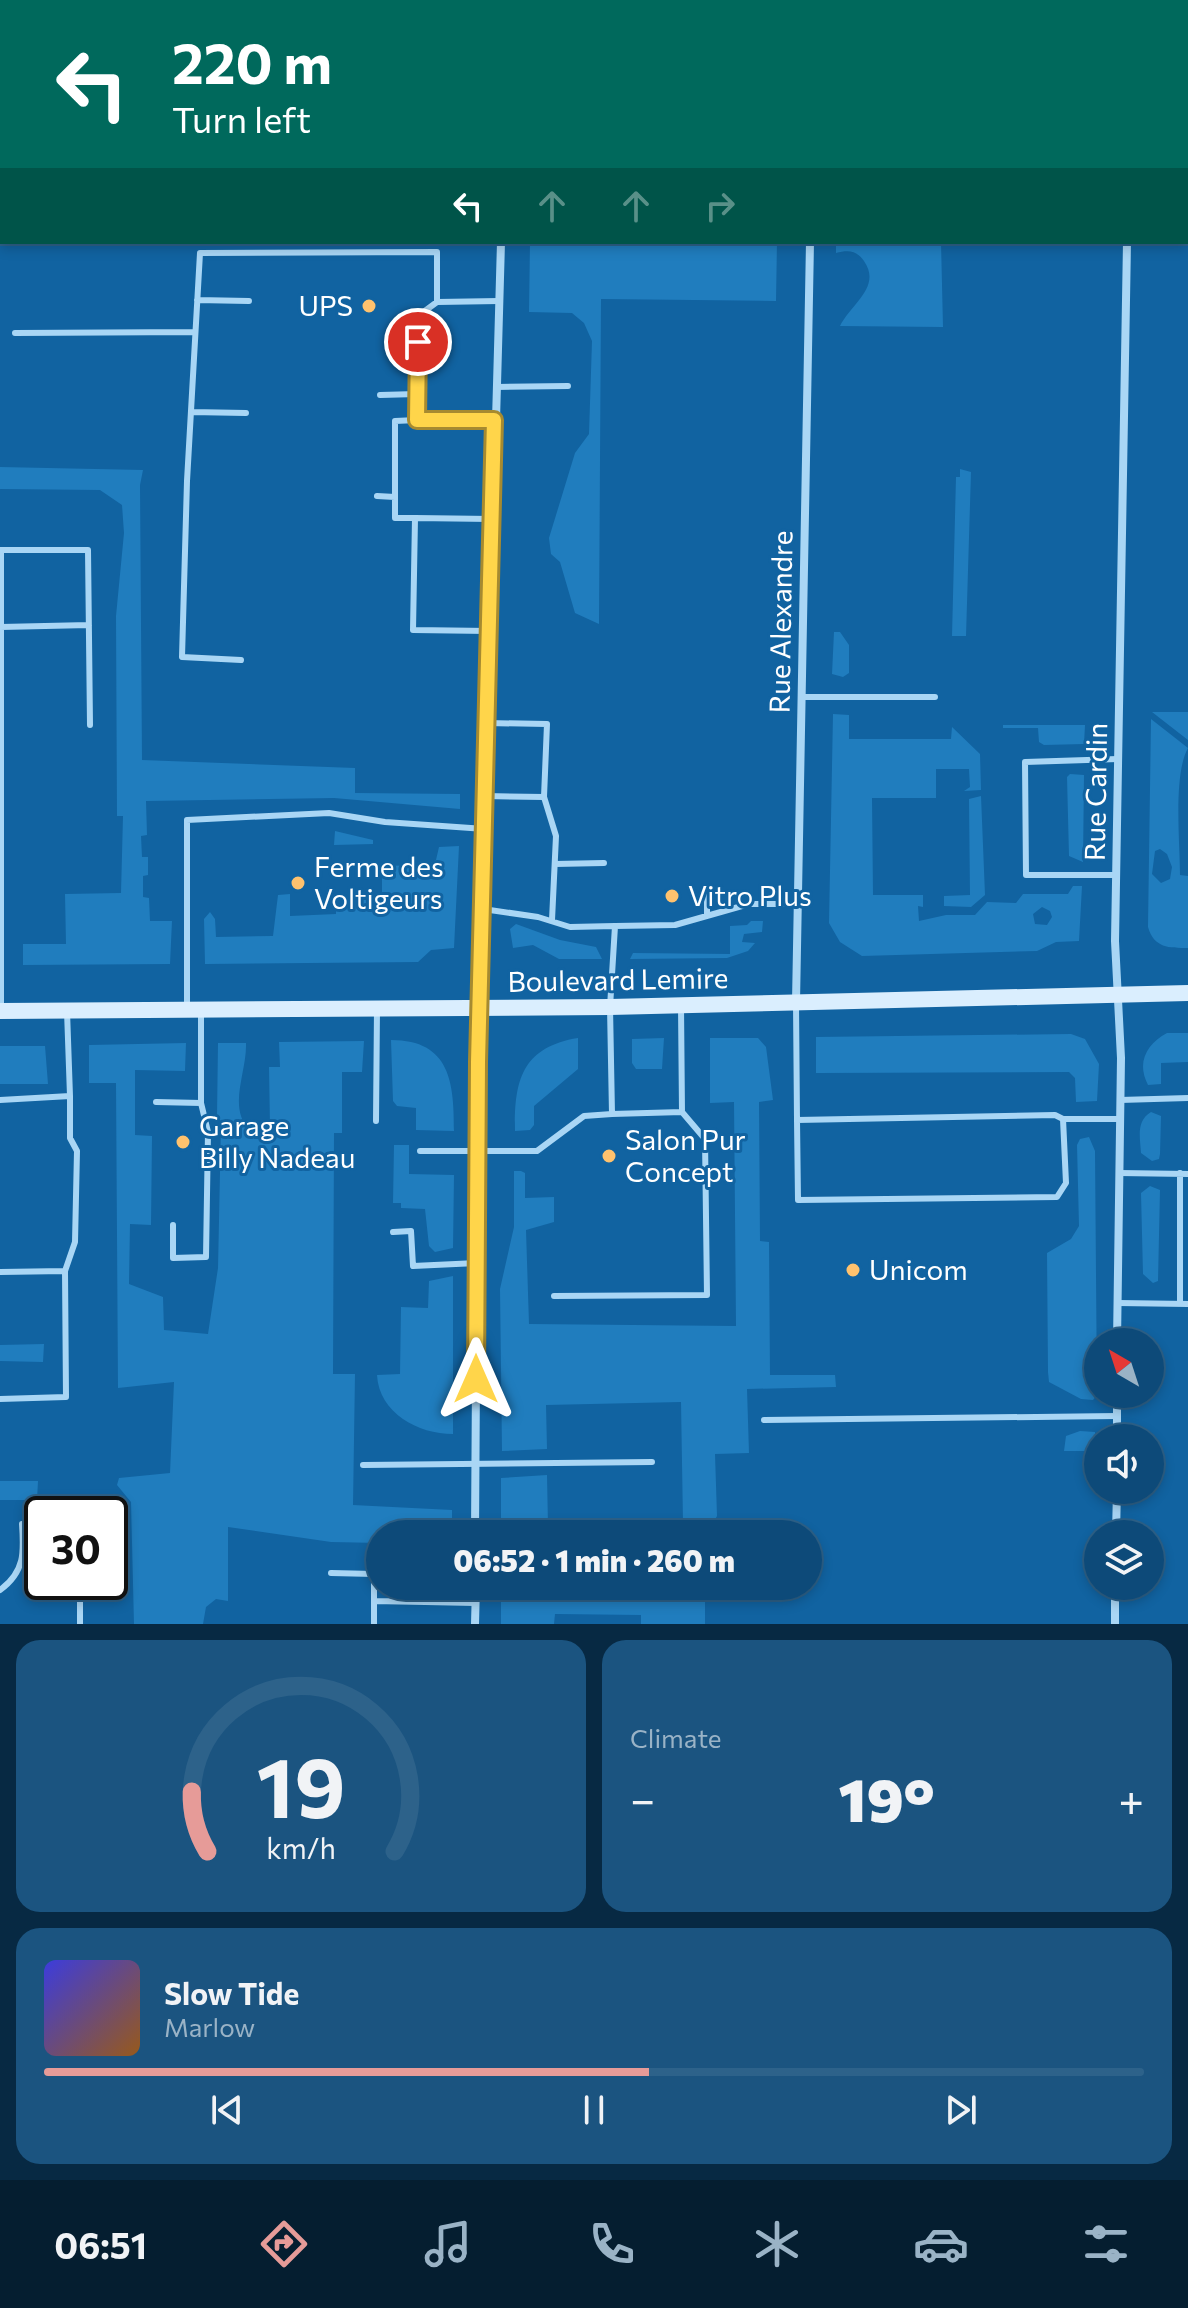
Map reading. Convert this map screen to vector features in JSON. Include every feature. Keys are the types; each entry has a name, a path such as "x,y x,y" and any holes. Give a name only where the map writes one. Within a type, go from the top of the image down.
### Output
{"main road":[{"name":"Boulevard Lemire","path":"1,1011 610,1007 1188,993"}],"street":[{"path":"475,1520 477,1153 491,519 501,244"},
{"name":"Rue Alexandre","path":"796,1003 810,244"},
{"name":"Rue Cardin","path":"1117,1328 1120,1100 1115,951 1127,244"},
{"path":"1117,1408 1117,1424"},
{"path":"1115,1600 1115,1624"},
{"path":"475,1624 476,1603"}],"lane":[{"path":"241,660 182,657 200,253 437,252 437,302"},
{"path":"197,300 249,301"},
{"path":"417,420 418,316 437,302 499,301"},
{"path":"15,333 195,332"},
{"path":"496,387 568,386"},
{"path":"380,395 417,394"},
{"path":"191,412 246,413"},
{"path":"491,519 395,518 395,421 494,420"},
{"path":"377,496 395,497"},
{"path":"415,518 413,630 489,631"},
{"path":"1,1011 1,550 88,550 90,725"},
{"path":"1,627 89,625"},
{"path":"802,697 935,697"},
{"path":"487,723 547,724 544,797 556,836 552,920"},
{"path":"1116,875 1026,875 1025,762 1118,759"},
{"path":"485,796 544,797"},
{"path":"173,1225 173,1258 206,1257 208,1132 201,1103 194,1010 187,820 329,813 385,822 485,829"},
{"path":"555,864 604,863"},
{"path":"707,892 707,916"},
{"path":"483,909 552,920 570,927 675,925 749,904 798,904"},
{"path":"612,1114 610,1007 615,926"},
{"path":"796,1003 798,1200 1057,1197 1066,1183 1063,1119"},
{"path":"554,1296 707,1295 705,1139 682,1112 681,1005"},
{"path":"376,1121 377,1008"},
{"path":"0,1399 66,1397 65,1271 75,1242 77,1151 70,1138 67,1011"},
{"path":"0,1100 70,1096"},
{"path":"1120,1100 1188,1098"},
{"path":"156,1102 201,1103"},
{"path":"420,1151 537,1151 584,1116 682,1112"},
{"path":"797,1120 1055,1115 1063,1119 1119,1119"},
{"path":"1119,1173 1188,1174"},
{"path":"1180,1173 1180,1304"},
{"path":"393,1232 411,1231 413,1266 477,1263"},
{"path":"0,1272 65,1271"},
{"path":"1118,1303 1188,1304"},
{"path":"764,1420 1117,1416"},
{"path":"363,1465 652,1462"},
{"path":"0,1590 20,1571 24,1552 22,1524"},
{"path":"331,1573 374,1574 374,1624"},
{"path":"80,1600 80,1624"},
{"path":"374,1601 476,1603"}],"shaded area":[{"path":"530,244 777,244 776,301 601,299 599,624 575,613 560,562 551,554 549,538 575,453 589,434 592,341 584,323 572,313 529,312"},
{"path":"836,244 941,244 943,327 840,326 863,295 869,270 858,255 844,251 836,253"},
{"path":"0,467 143,470 140,485 142,760 355,768 355,793 460,794 460,809 334,798 146,801 147,835 141,836 142,857 148,857 148,875 143,876 143,897 149,898 150,921 172,921 170,964 23,965 23,944 66,944 65,894 121,893 123,816 117,816 116,616 124,533 122,505 100,490 0,489"},
{"path":"960,469 971,472 966,636 952,636 956,477 960,477"},
{"path":"834,632 840,632 849,645 849,673 843,677 832,674"},
{"path":"1152,712 1188,712 1188,740"},
{"path":"833,714 849,715 849,739 951,739 952,727 980,754 981,790 964,791 970,787 969,769 936,769 936,798 872,798 873,895 923,895 923,907 918,906 919,921 946,915 975,915 987,902 1016,903 1023,894 1068,894 1073,886 1082,886 1079,941 1056,942 1037,951 862,956 840,942 829,923","holes":["1042,907 1050,911 1052,917 1047,925 1035,924 1033,914"]},
{"path":"1151,719 1188,748 1180,775 1178,809 1180,875 1188,876 1188,948 1158,943 1148,927","holes":["1160,849 1167,854 1172,867 1170,879 1161,883 1152,874 1155,851"]},
{"path":"1003,725 1085,725 1084,744 1044,745 1039,742 1038,728 1003,728"},
{"path":"1070,774 1084,775 1083,862 1069,856 1067,777"},
{"path":"981,796 985,895 971,907 944,906 944,896 970,895 969,799"},
{"path":"335,831 373,840 373,844 334,845"},
{"path":"459,846 454,948 431,950 418,962 205,964 204,919 210,912 215,919 216,937 273,936 278,895 290,894 290,916 336,914 336,906 344,906 345,901 382,899 382,866 427,865 436,860 439,847"},
{"path":"751,921 763,921 762,932 744,934 742,942 755,943 748,951 727,958 630,959 633,953 730,954 730,926 747,925"},
{"path":"516,924 560,940 596,947 602,959 559,959 533,945 513,948 510,929"},
{"path":"1167,1033 1188,1033 1188,1062 1161,1063 1161,1084 1148,1085 1143,1061 1149,1048"},
{"path":"1071,1034 1085,1039 1099,1064 1097,1101 1076,1102 1075,1078 1069,1072 816,1073 816,1037"},
{"path":"578,1038 578,1069 534,1106 534,1125 530,1130 515,1131 517,1097 525,1069 544,1049"},
{"path":"664,1038 662,1069 636,1069 632,1063 632,1039"},
{"path":"710,1038 758,1038 766,1047 773,1100 759,1102 760,1241 769,1242 770,1375 835,1375 836,1387 747,1389 749,1453 715,1454 717,1516 715,1520 683,1520 681,1402 546,1405 547,1449 502,1451 500,1289 514,1227 514,1171 521,1171 525,1173 525,1198 554,1197 554,1222 526,1230 529,1324 736,1326 734,1102 710,1103"},
{"path":"391,1040 411,1042 437,1056 450,1082 454,1131 416,1130 416,1108 397,1106 393,1101"},
{"path":"364,1041 362,1072 342,1072 342,1133 334,1133 333,1374 355,1374 353,1505 452,1510 452,1520 366,1520 366,1543 331,1542 228,1527 228,1601 216,1599 206,1607 203,1624 134,1624 131,1502 117,1485 119,1478 170,1473 174,1382 118,1388 116,1083 89,1083 89,1045 186,1043 185,1071 135,1070 135,1135 152,1136 151,1225 130,1224 129,1284 163,1297 164,1330 208,1334 218,1268 221,1125 217,1116 218,1043 246,1043 240,1111 250,1131 264,1133 270,1127 269,1067 280,1067 279,1042"},
{"path":"0,1046 45,1046 48,1084 0,1084"},
{"path":"1151,1112 1161,1116 1159,1159 1152,1161 1141,1153 1140,1135 1143,1120"},
{"path":"1089,1137 1095,1151 1096,1328 1084,1328 1084,1399 1049,1382 1048,1372 1047,1253 1071,1239 1079,1226 1077,1145 1080,1139"},
{"path":"394,1145 409,1145 409,1174 454,1175 453,1248 435,1252 429,1246 425,1209 401,1208 401,1203 393,1203"},
{"path":"1150,1186 1160,1190 1158,1281 1153,1283 1143,1274 1141,1193"},
{"path":"453,1276 453,1434 427,1430 403,1419 385,1400 377,1375 400,1374 401,1307 428,1308 429,1281"},
{"path":"44,1344 43,1362 0,1361 0,1345"},
{"path":"1084,1431 1084,1451 1064,1451 1066,1436"},
{"path":"547,1475 548,1520 501,1520 501,1478"},
{"path":"0,1481 38,1481 37,1496 24,1496 24,1500 0,1500"},
{"path":"501,1600 705,1600 705,1624 641,1624 641,1615 555,1614 554,1624 501,1624"}],"place":[{"name":"UPS","path":"369,306"},
{"name":"Ferme des Voltigeurs","path":"298,883"},
{"name":"Vitro Plus","path":"672,896"},
{"name":"Garage Billy Nadeau","path":"183,1142"},
{"name":"Salon Pur Concept","path":"609,1156"},
{"name":"Unicom","path":"853,1270"}],"route":[{"path":"418,342 417,420 494,420 478,1062 476,1379"}]}
